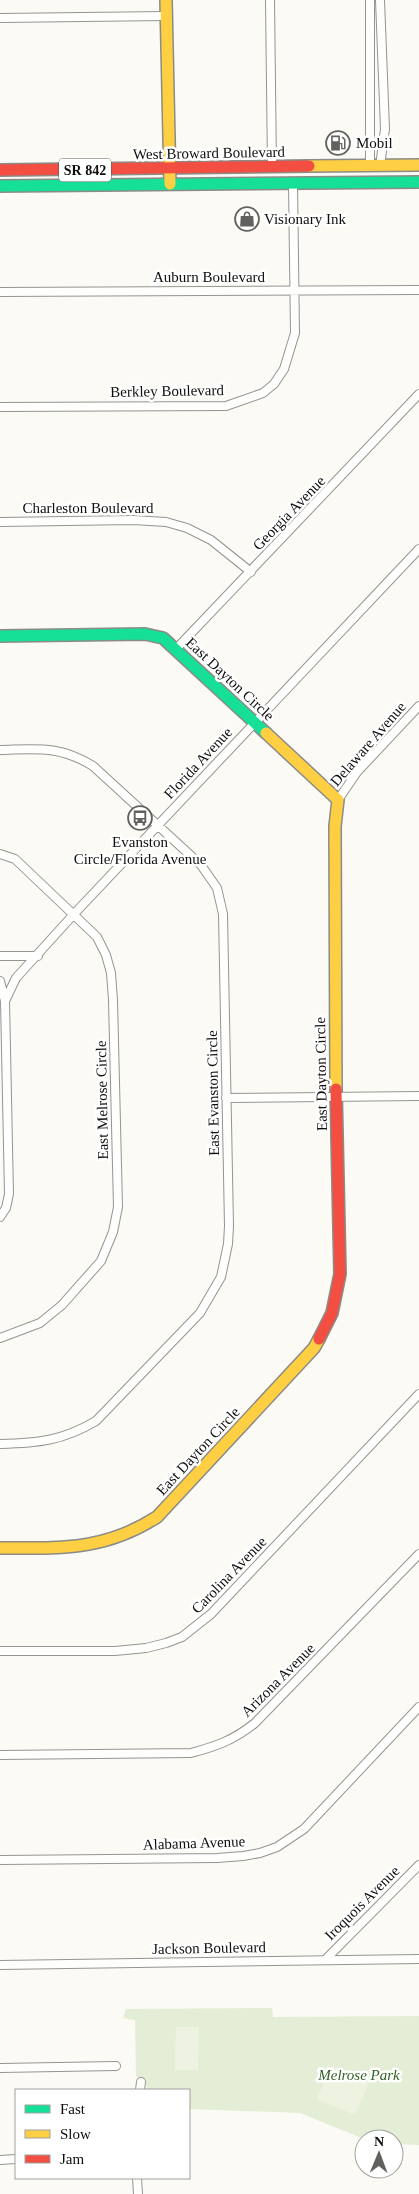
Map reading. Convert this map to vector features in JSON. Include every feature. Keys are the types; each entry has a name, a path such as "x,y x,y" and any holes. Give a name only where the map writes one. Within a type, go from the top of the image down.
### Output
{"street":[{"path":"166,0 170,184"},
{"path":"270,0 272,168"},
{"path":"370,0 375,166"},
{"path":"356,183 375,166 385,129 380,0"},
{"path":"0,18 166,16"},
{"name":"West Broward Boulevard","path":"0,170 419,165"},
{"name":"West Broward Boulevard","path":"0,186 419,182"},
{"name":"Berkley Boulevard","path":"0,407 226,406 245,401 263,393 274,384 284,369 296,333 292,184"},
{"name":"Auburn Boulevard","path":"0,292 419,290"},
{"name":"Georgia Avenue","path":"176,648 251,572 419,394"},
{"name":"Charleston Boulevard","path":"0,522 133,520 166,522 187,528 211,540 251,572"},
{"name":"Florida Avenue","path":"5,1001 16,978 38,956 74,914 419,549"},
{"name":"East Dayton Circle","path":"0,636 145,634 164,638 338,800 335,826 336,1097 340,1274 337,1301 327,1327 314,1348 157,1517 141,1529 125,1537 83,1547 0,1548"},
{"name":"Delaware Avenue","path":"338,800 357,772 419,706"},
{"name":"East Evanston Circle","path":"0,750 48,749 77,756 93,766 157,827 201,865 217,888 223,914 228,1244 221,1277 200,1312 96,1422 80,1430 39,1443 0,1444"},
{"name":"East Melrose Circle","path":"0,854 15,859 97,937 112,972 118,1207 113,1232 100,1261 62,1305 40,1323 0,1338"},
{"path":"0,956 38,956"},
{"path":"0,981 5,1001 4,1087 9,1144 9,1194 6,1208 0,1217"},
{"path":"226,1098 419,1096"},
{"path":"0,1144 9,1144"},
{"name":"Carolina Avenue","path":"0,1651 146,1648 166,1644 182,1637 212,1614 419,1394"},
{"name":"Arizona Avenue","path":"0,1755 191,1753 218,1746 239,1736 255,1723 419,1554"},
{"name":"Alabama Avenue","path":"0,1860 217,1858 260,1853 289,1840 304,1829 419,1708"},
{"name":"Iroquois Avenue","path":"325,1960 419,1865"},
{"name":"Jackson Boulevard","path":"0,1965 419,1959"},
{"path":"0,2068 116,2066"},
{"path":"0,2160 15,2159"},
{"path":"137,2179 138,2194"}],"green space":[{"name":"Melrose Park","path":"272,2008 273,2017 419,2016 419,2145 404,2144 404,2129 354,2129 354,2135 300,2113 190,2109 190,2089 146,2089 147,2086 136,2076 135,2020 123,2018 126,2009"},
{"path":"176,2027 199,2027 198,2070 175,2070"},
{"path":"331,2066 369,2083 355,2115 317,2099"}],"traffic: fast":[{"path":"0,186 419,182"},
{"path":"0,636 145,634 163,638 266,733"}],"traffic: slow":[{"path":"166,0 170,184"},
{"path":"309,166 419,165"},
{"path":"266,733 338,800 335,826 336,1089"},
{"path":"0,1548 63,1547 100,1542 138,1528 157,1517 314,1348 319,1339"}],"traffic: jam":[{"path":"0,170 309,166"},
{"path":"319,1339 332,1313 340,1274 336,1089"}],"place":[{"name":"Mobil","path":"338,143"},
{"name":"Visionary Ink","path":"247,219"},
{"name":"Evanston Circle/Florida Avenue","path":"140,818"}]}
